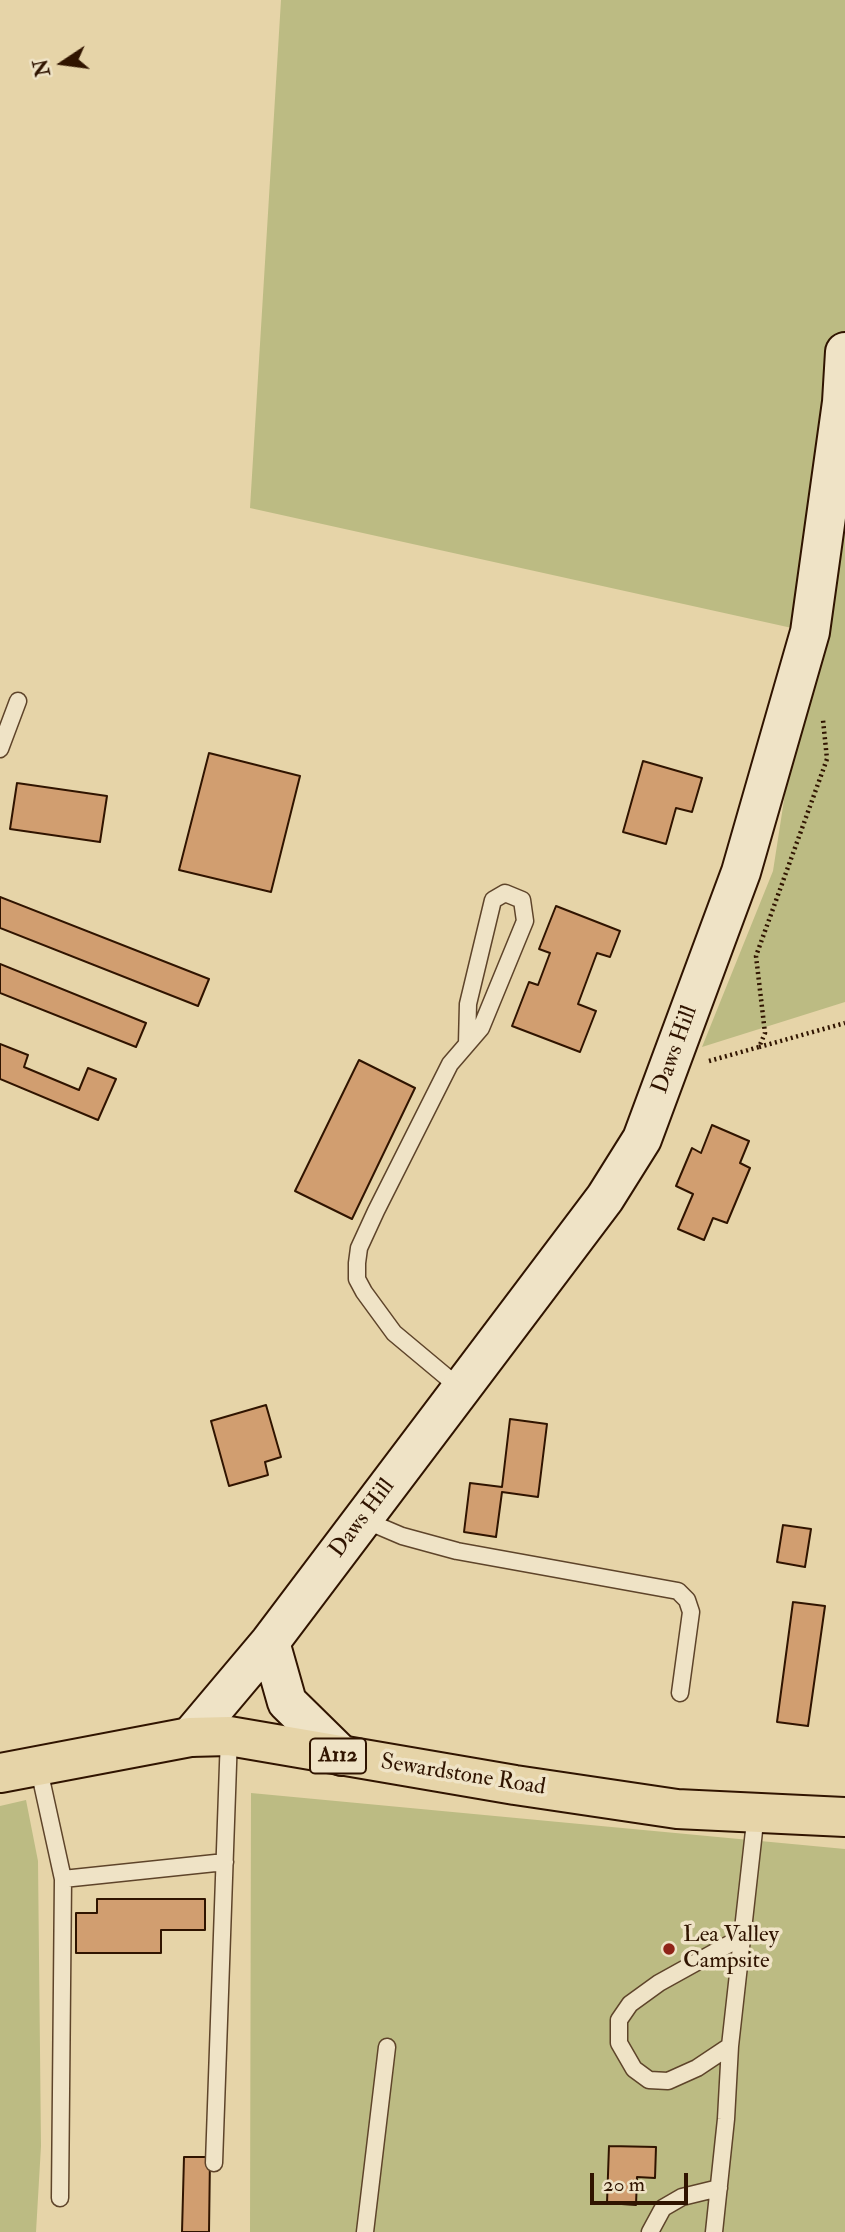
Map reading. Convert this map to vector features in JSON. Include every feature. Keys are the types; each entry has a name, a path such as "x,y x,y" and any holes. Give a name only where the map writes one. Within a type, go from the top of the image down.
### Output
{"main road":[{"name":"Sewardstone Road","path":"0,1773 190,1737 229,1737 677,1809 845,1817"}],"street":[{"name":"Daws Hill","path":"190,1737 270,1642 605,1198 642,1139 741,872 810,632 842,402 845,352"},
{"path":"270,1642 287,1702 342,1756"}],"lane":[{"path":"0,750 18,701"},
{"path":"461,1389 389,1327 357,1279 356,1263 359,1248 376,1211 450,1064 481,1028 525,921 522,900 505,893 493,900 468,1004 467,1044"},
{"path":"362,1519 402,1536 457,1551 678,1591 687,1600 691,1612 680,1693"},
{"path":"214,2163 229,1737"},
{"path":"38,1765 63,1879 60,2198"},
{"path":"714,2232 730,2046 755,1813"},
{"path":"63,1879 225,1862"},
{"path":"730,2046 668,2081 649,2080 634,2069 619,2043 619,2020 630,2004 659,1983 742,1937"},
{"path":"365,2232 387,2047"},
{"path":"650,2232 663,2208 682,2197 719,2188"}],"path":[{"path":"759,1047 845,1023"}],"shaded area":[{"path":"281,0 845,0 845,1002 702,1047 773,871 810,632 250,508"},
{"path":"251,1793 845,1849 845,2232 250,2232"},
{"path":"26,1800 38,1861 41,2146 36,2232 0,2232 0,1806"}],"building":[{"path":"209,753 300,776 271,892 179,870"},
{"path":"643,761 702,778 692,812 676,808 666,844 623,832"},
{"path":"17,783 107,796 100,842 10,829"},
{"path":"0,897 209,979 198,1006 0,928"},
{"path":"556,906 620,931 610,957 597,953 578,1004 596,1011 580,1052 512,1026 529,982 538,985 550,953 539,949"},
{"path":"0,964 146,1023 136,1047 0,993"},
{"path":"0,1044 28,1055 24,1067 79,1090 88,1068 116,1079 98,1120 0,1079"},
{"path":"359,1060 415,1088 352,1219 295,1191"},
{"path":"712,1125 749,1141 740,1163 750,1168 727,1223 713,1218 704,1240 678,1229 693,1194 676,1186 692,1148 701,1153"},
{"path":"266,1405 281,1457 265,1462 268,1475 229,1486 211,1421"},
{"path":"510,1419 547,1424 538,1497 502,1492 496,1537 464,1532 470,1483 502,1487"},
{"path":"783,1525 811,1529 805,1567 777,1562"},
{"path":"793,1602 825,1606 808,1726 777,1722"},
{"path":"97,1899 205,1899 205,1930 161,1930 161,1953 76,1953 76,1913 97,1913"},
{"path":"609,2146 656,2147 655,2178 637,2177 636,2205 607,2203"},
{"path":"184,2157 210,2157 209,2232 182,2232"}],"place":[{"name":"Lea Valley Campsite","path":"669,1949"}]}
